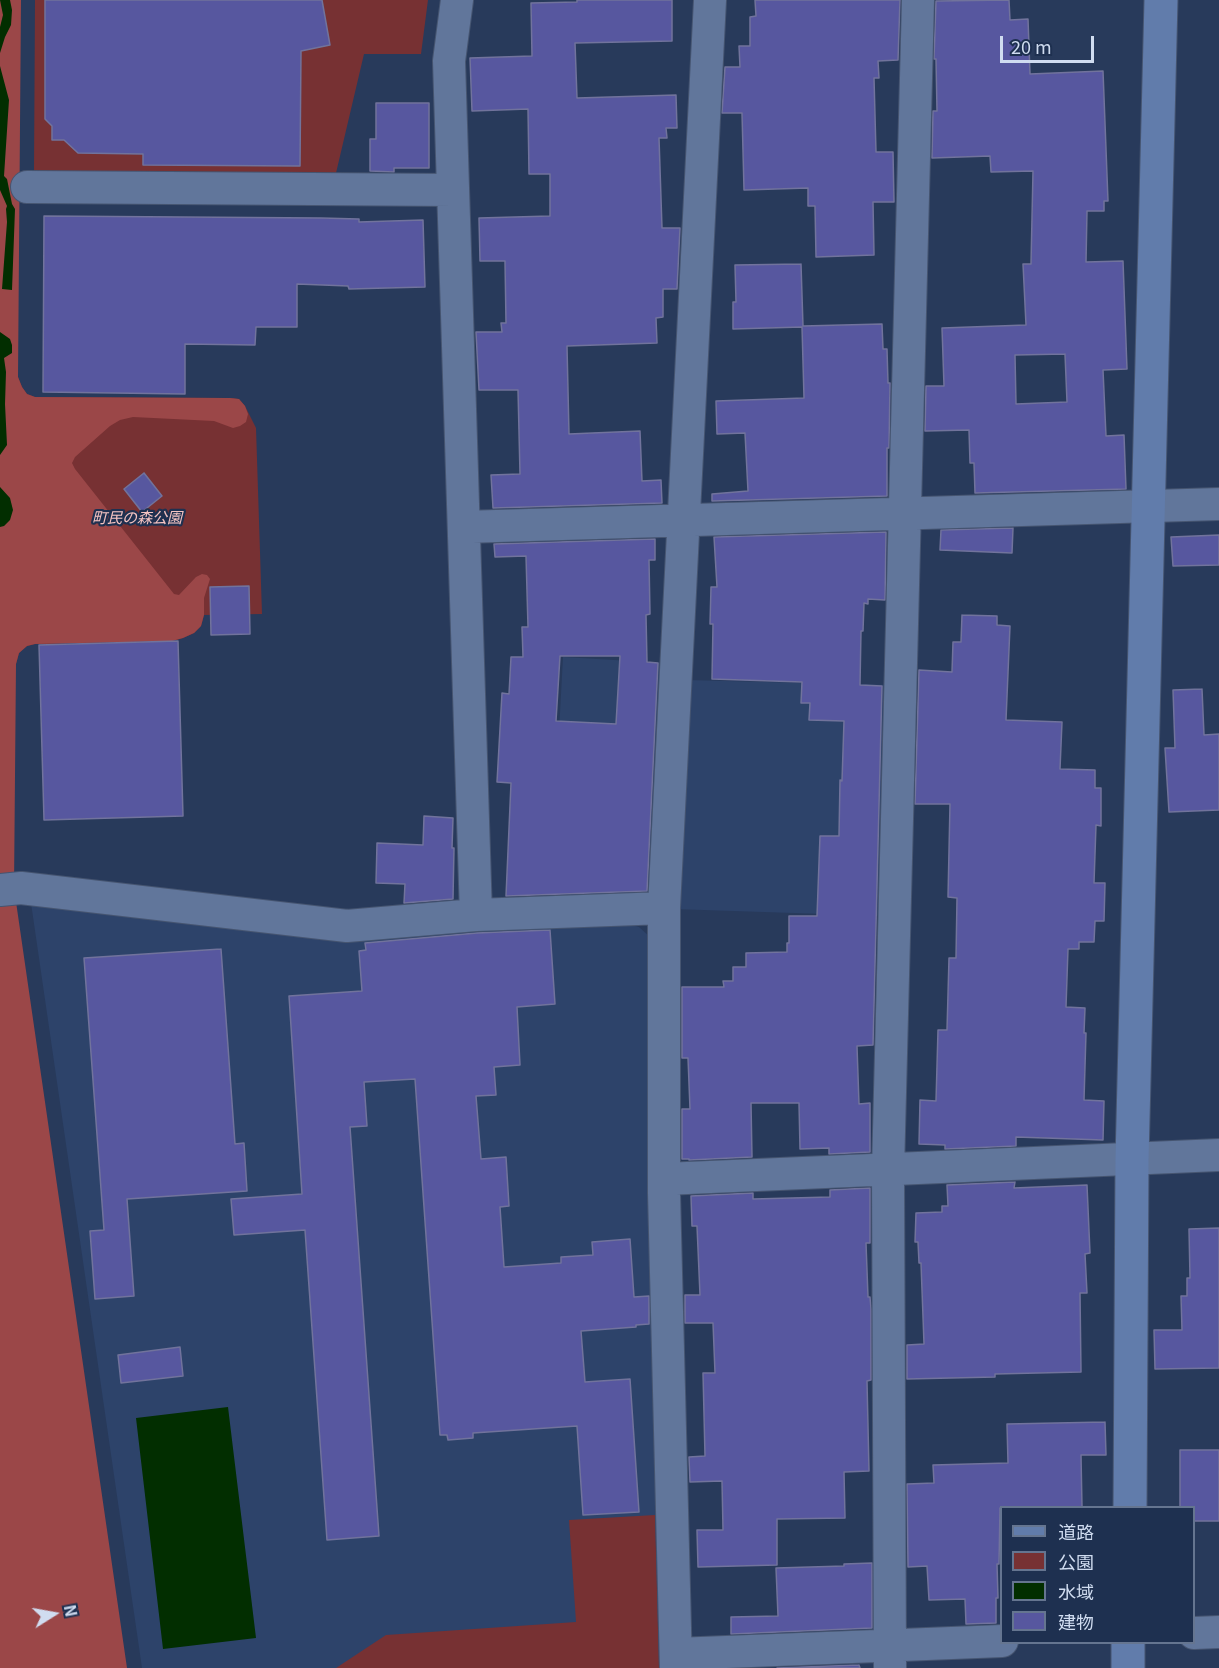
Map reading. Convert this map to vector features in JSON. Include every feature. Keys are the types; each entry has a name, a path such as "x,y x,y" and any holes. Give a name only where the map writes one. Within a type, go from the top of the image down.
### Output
{"street":[{"path":"457,0 449,61 476,915"},
{"path":"710,0 664,908 664,1179 676,1661 890,1657 1000,1641"},
{"path":"890,1657 888,1170 918,0"},
{"path":"1130,1506 1132,1160 1161,0"},
{"path":"27,187 453,190"},
{"path":"464,527 1219,504"},
{"path":"0,890 21,888 347,926 476,915 664,908"},
{"path":"664,1179 1219,1155"},
{"path":"1195,1633 1219,1632"},
{"path":"1128,1644 1128,1668"}],"shaded area":[{"path":"0,0 21,0 18,377 22,387 27,394 35,397 239,399 248,414 246,422 233,428 214,421 133,417 120,420 75,457 72,463 174,594 179,595 196,577 202,574 207,575 210,579 204,598 204,615 201,626 194,633 172,641 35,644 27,646 19,653 16,664 14,888 127,1668 0,1668"},
{"path":"563,657 666,663 654,896 550,900"},
{"path":"685,680 892,685 885,916 673,909"},
{"path":"31,903 623,922 639,927 650,937 669,1668 142,1668"}],"green space":[{"path":"35,0 428,0 421,54 364,54 336,173 34,171"},
{"name":"町民の森公園","path":"18,377 27,394 35,397 239,399 256,428 262,614 204,615 201,626 194,633 172,641 35,644 27,646 19,653 16,664"},
{"path":"655,1515 659,1668 336,1668 386,1635 576,1622 569,1520"}],"water":[{"path":"0,0 10,0 12,10 11,25 0,53 0,27 3,15"},
{"path":"0,66 9,100 4,176 7,179 15,209 12,290 2,289 7,206 0,190"},
{"path":"0,332 10,339 12,353 4,358 7,445 0,455"},
{"path":"0,487 10,498 13,510 10,520 0,527"},
{"path":"228,1407 256,1638 163,1649 136,1418"}],"building":[{"path":"45,0 322,0 330,45 301,51 300,166 143,165 143,154 78,153 64,140 52,140 52,126 45,119"},
{"path":"577,0 672,0 672,41 575,43 577,98 676,95 677,128 666,128 667,138 659,138 662,228 680,228 677,289 663,289 663,317 656,318 657,343 567,346 569,434 640,431 642,481 661,480 662,503 493,508 491,475 520,474 518,390 479,390 476,332 502,332 501,323 506,323 505,261 480,261 479,218 550,216 550,174 529,174 528,109 472,111 470,58 532,56 531,3 577,2"},
{"path":"755,0 900,0 898,60 878,61 879,78 874,78 876,152 893,152 894,202 873,202 874,255 816,257 815,206 808,206 808,188 744,190 742,113 722,113 725,67 740,67 739,46 750,46 750,17 756,16"},
{"path":"1009,0 1010,20 1028,19 1030,74 1103,71 1108,201 1104,201 1104,211 1087,211 1086,262 1123,261 1127,369 1103,370 1106,436 1124,435 1126,489 975,493 974,463 970,463 969,430 925,431 926,386 944,386 942,328 1026,325 1023,264 1031,264 1033,171 991,172 990,156 932,158 933,111 937,111 936,59 934,59 936,1","holes":["1065,354 1067,402 1016,404 1015,355"]},
{"path":"376,103 429,103 429,168 394,168 394,172 370,171 370,139 376,139"},
{"path":"44,216 321,218 359,219 359,222 423,220 425,287 349,289 348,286 297,284 297,327 256,327 255,345 185,344 185,394 43,392"},
{"path":"801,264 803,326 882,324 883,349 887,349 888,383 890,383 887,496 712,501 712,494 748,491 745,433 717,434 716,401 804,398 802,327 733,329 733,302 736,302 735,265"},
{"path":"144,473 162,496 142,512 124,489"},
{"path":"1013,528 1012,553 940,550 941,530"},
{"path":"886,532 885,600 868,599 868,604 864,603 863,631 861,631 860,685 882,686 873,1045 857,1046 859,1104 870,1103 870,1152 829,1154 829,1148 800,1149 799,1103 751,1103 752,1157 682,1159 682,1109 690,1109 688,1058 682,1058 682,987 724,987 723,981 733,981 733,967 746,967 746,953 787,952 789,916 817,916 820,836 839,836 840,780 842,781 844,721 809,720 810,703 801,703 802,682 712,679 711,587 717,587 714,537"},
{"path":"1219,535 1219,565 1173,566 1171,537"},
{"path":"655,539 655,560 649,560 650,614 646,615 647,662 658,663 647,891 506,896 511,783 497,782 502,693 509,694 511,657 523,657 522,627 528,627 526,556 495,557 494,544","holes":["560,656 620,656 616,724 556,721"]},
{"path":"249,586 250,634 211,635 210,587"},
{"path":"962,615 997,616 997,625 1010,626 1006,720 1062,722 1060,769 1095,770 1095,788 1101,788 1101,826 1096,825 1094,883 1105,883 1104,921 1095,921 1094,942 1079,942 1079,949 1068,949 1066,1007 1085,1008 1084,1100 1104,1101 1103,1140 1016,1137 1016,1146 945,1149 945,1145 919,1144 920,1100 936,1101 938,1030 947,1030 949,958 956,958 957,898 948,897 950,804 915,804 919,670 952,672 953,642 961,642"},
{"path":"178,641 183,816 44,820 39,645"},
{"path":"1202,689 1204,735 1219,734 1219,810 1169,812 1165,748 1175,748 1173,690"},
{"path":"424,816 453,818 453,899 404,903 405,884 376,883 377,843 423,845"},
{"path":"550,930 555,1004 517,1007 520,1065 494,1067 496,1095 476,1096 481,1159 506,1157 509,1206 500,1207 504,1267 561,1263 561,1257 593,1255 592,1242 630,1239 634,1297 649,1296 649,1324 581,1331 585,1382 630,1379 639,1512 583,1515 577,1426 473,1433 473,1438 448,1440 447,1435 440,1435 415,1079 364,1082 367,1126 350,1127 379,1536 327,1540 305,1230 234,1235 231,1199 302,1194 289,996 362,991 359,951 366,950 365,943 477,933"},
{"path":"221,949 235,1144 244,1143 247,1191 127,1199 134,1296 95,1299 90,1231 104,1230 84,958"},
{"path":"1015,1182 1014,1188 1087,1185 1090,1253 1085,1254 1087,1293 1080,1293 1081,1372 907,1379 907,1345 924,1344 921,1263 919,1263 918,1242 915,1242 916,1213 942,1212 942,1206 948,1206 947,1185"},
{"path":"870,1188 870,1243 866,1243 868,1297 870,1297 871,1309 871,1380 867,1381 869,1471 844,1472 845,1518 777,1519 777,1565 698,1567 697,1530 723,1530 722,1481 690,1482 689,1457 705,1456 703,1373 715,1373 713,1323 685,1323 685,1295 700,1295 697,1226 692,1226 691,1196 753,1193 753,1199 830,1197 830,1190"},
{"path":"1219,1228 1219,1368 1155,1369 1154,1330 1182,1330 1181,1296 1187,1296 1187,1278 1190,1278 1189,1229"},
{"path":"180,1347 183,1376 121,1383 118,1355"},
{"path":"1105,1422 1106,1455 1081,1455 1082,1506 1000,1506 996,1623 966,1624 965,1599 929,1600 927,1566 908,1567 907,1484 934,1483 933,1465 1008,1463 1007,1424"},
{"path":"1180,1450 1219,1450 1219,1521 1195,1521 1195,1506 1180,1506"},
{"path":"872,1563 872,1628 731,1634 731,1617 778,1616 776,1568"},
{"path":"859,1665 860,1668 777,1668"}]}
